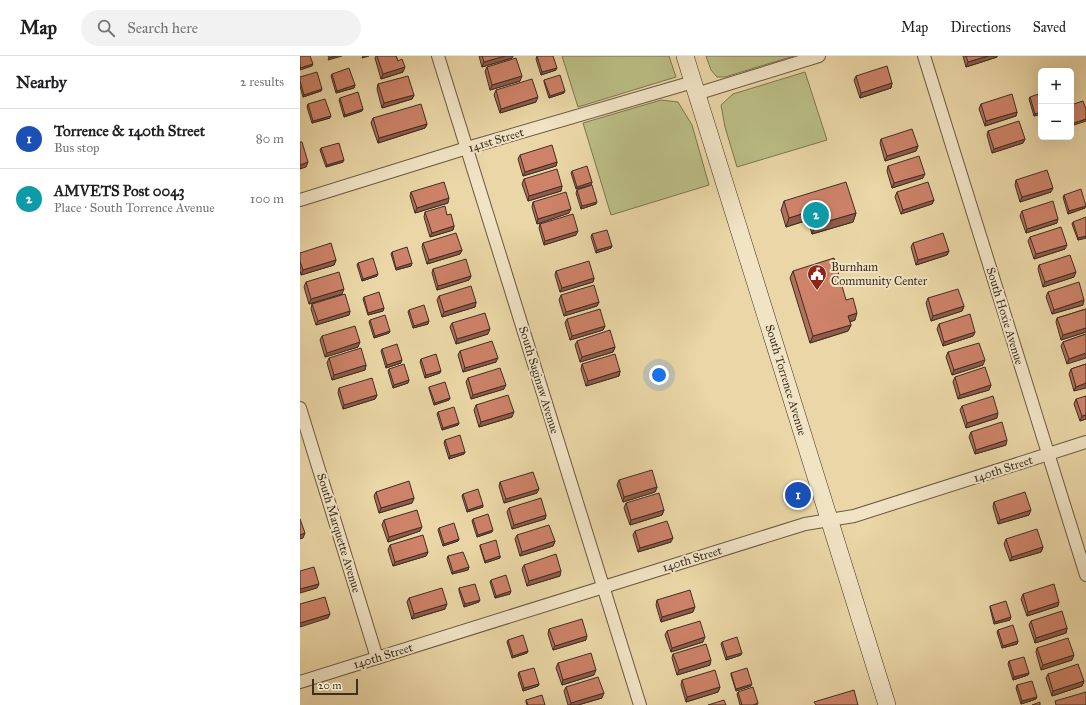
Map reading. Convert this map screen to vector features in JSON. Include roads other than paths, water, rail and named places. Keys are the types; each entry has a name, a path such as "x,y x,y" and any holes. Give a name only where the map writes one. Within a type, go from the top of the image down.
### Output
{"main road":[{"name":"South Torrence Avenue","path":"685,56 887,705"}],"street":[{"name":"South Saginaw Avenue","path":"438,56 640,705"},
{"name":"141st Street","path":"300,200 467,148 819,56"},
{"name":"South Hoxie Avenue","path":"924,56 1086,575"},
{"name":"South Marquette Avenue","path":"300,408 377,658"},
{"name":"140th Street","path":"300,682 805,524 854,516 1086,442"}],"place":[{"name":"AMVETS Post 0043","path":"816,215"},
{"name":"Burnham Community Center","path":"817,291"},
{"name":"Torrence & 140th Street","path":"798,495"}]}
